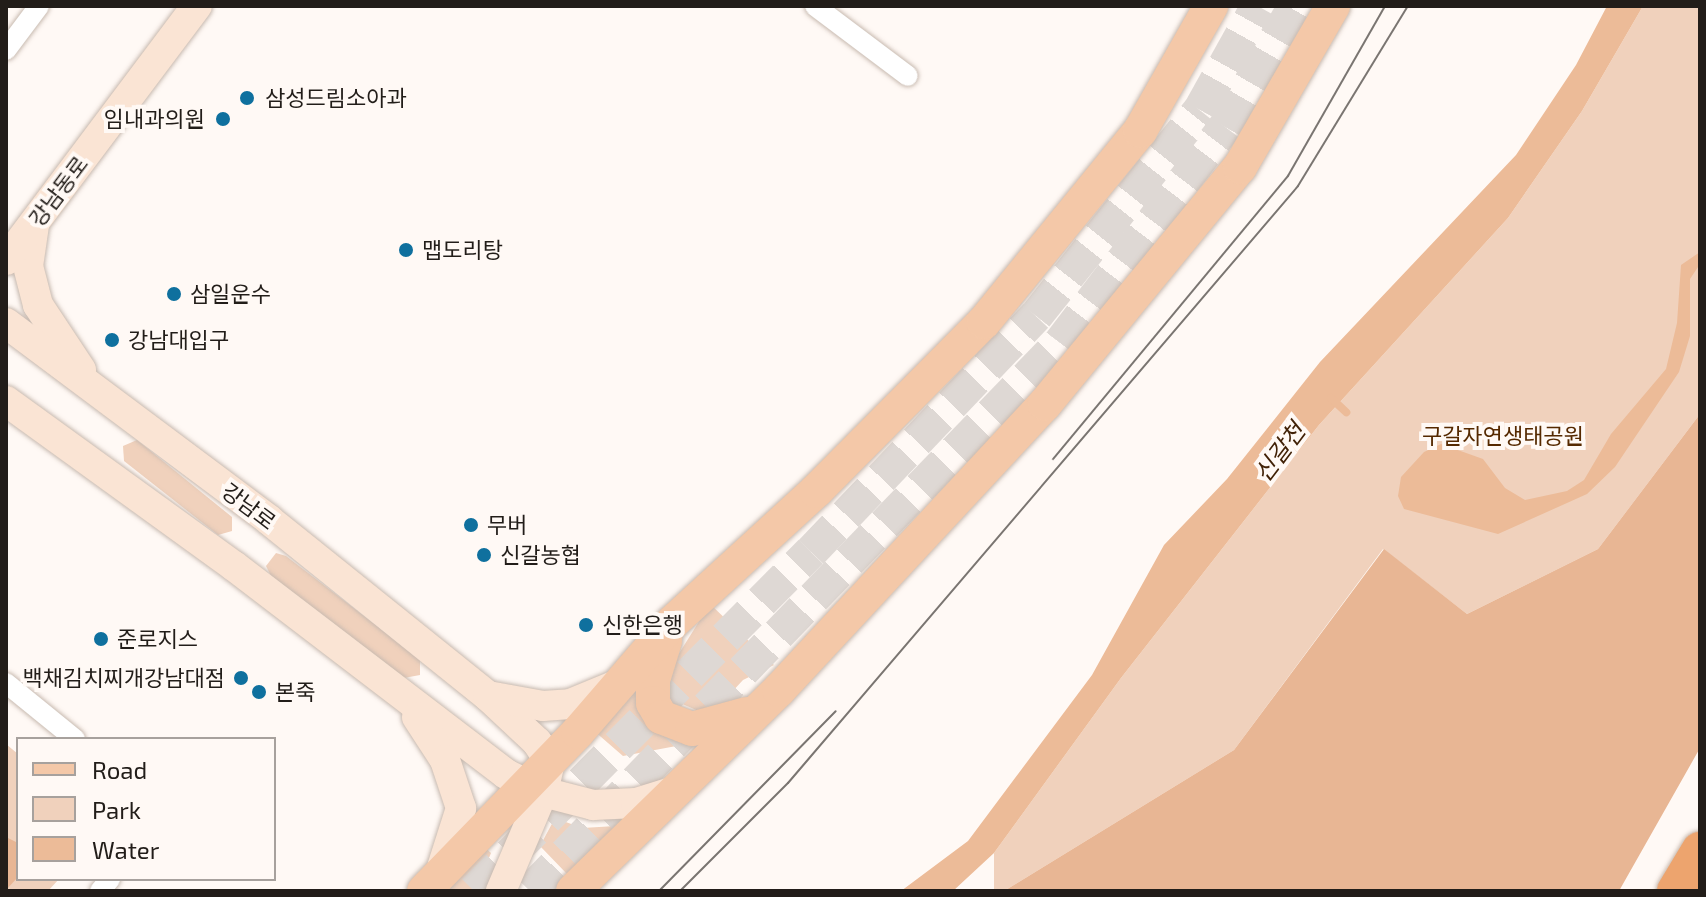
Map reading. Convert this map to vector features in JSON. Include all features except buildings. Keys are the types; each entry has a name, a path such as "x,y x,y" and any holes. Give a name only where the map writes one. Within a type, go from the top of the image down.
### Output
{"highway":[{"path":"1676,891 1700,851"}],"main road":[{"path":"432,882 540,779 673,622 816,491 984,322 1140,131 1211,6"},
{"path":"573,891 756,711 1045,404 1240,167 1333,6"},
{"path":"673,622 653,680 653,703 661,717 692,729 756,711"}],"street":[{"path":"6,50 39,6"},
{"name":"강남동로","path":"6,260 197,6"},
{"path":"815,6 908,76"},
{"path":"34,223 28,266 38,305 96,391"},
{"name":"강남로","path":"6,323 488,696 537,742 540,779"},
{"path":"6,401 19,417 456,737 593,805 636,803 671,792"},
{"path":"6,683 73,737"},
{"path":"456,737 488,696 543,706 570,704 623,683"},
{"path":"405,698 445,760 461,808 432,882"},
{"path":"501,891 540,779"}],"green space":[{"name":"구갈자연생태공원","path":"1643,6 1700,6 1700,414 1598,549 1467,614 1383,549 1234,750 1004,891 994,891 994,853 1121,678 1319,425 1508,218 1582,111"},
{"path":"137,440 232,517 232,531 218,535 124,461 123,446"},
{"path":"276,553 286,556 420,659 420,675 404,678 271,576 266,566"},
{"path":"710,604 774,665 743,680 717,708 701,712 673,700 668,671"},
{"path":"647,672 650,728 687,744 623,756 593,730"},
{"path":"6,744 16,752 16,881 57,881 48,891 6,891"},
{"path":"555,818 582,828 616,826 567,874 540,846"},
{"path":"481,844 491,853 475,891 435,891"}],"shaded area":[{"path":"1700,414 1700,748 1619,891 1004,891 1234,750 1384,549 1467,614 1598,549"},
{"path":"6,837 16,842 16,879 6,890"}],"water":[{"name":"신갈천","path":"1607,6 1643,6 1582,111 1508,218 1319,425 1121,678 994,853 953,891 901,891 968,841 1092,675 1164,545 1227,479 1320,362 1516,155 1576,65"},
{"path":"1700,252 1700,264 1690,279 1690,336 1679,372 1615,467 1587,494 1498,534 1404,509 1398,496 1401,477 1424,452 1441,444 1483,459 1505,488 1525,500 1567,491 1584,480 1611,434 1666,369 1677,323 1681,265"}],"waterway":[{"path":"1331,398 1346,412"}],"tunnel":[{"path":"474,891 811,552 1036,316 1200,110 1258,6"},
{"path":"530,891 1060,343 1225,127 1295,6"}],"tram line":[{"path":"1053,459 1288,176 1385,6"},
{"path":"680,891 788,783 1298,186 1408,6"},
{"path":"659,891 836,711"}],"place":[{"name":"삼성드림소아과","path":"247,98"},
{"name":"임내과의원","path":"223,119"},
{"name":"맵도리탕","path":"406,250"},
{"name":"삼일운수","path":"174,294"},
{"name":"강남대입구","path":"112,340"},
{"name":"무버","path":"471,525"},
{"name":"신갈농협","path":"484,555"},
{"name":"신한은행","path":"586,625"},
{"name":"준로지스","path":"101,639"},
{"name":"백채김치찌개강남대점","path":"241,678"},
{"name":"본죽","path":"259,692"}]}
